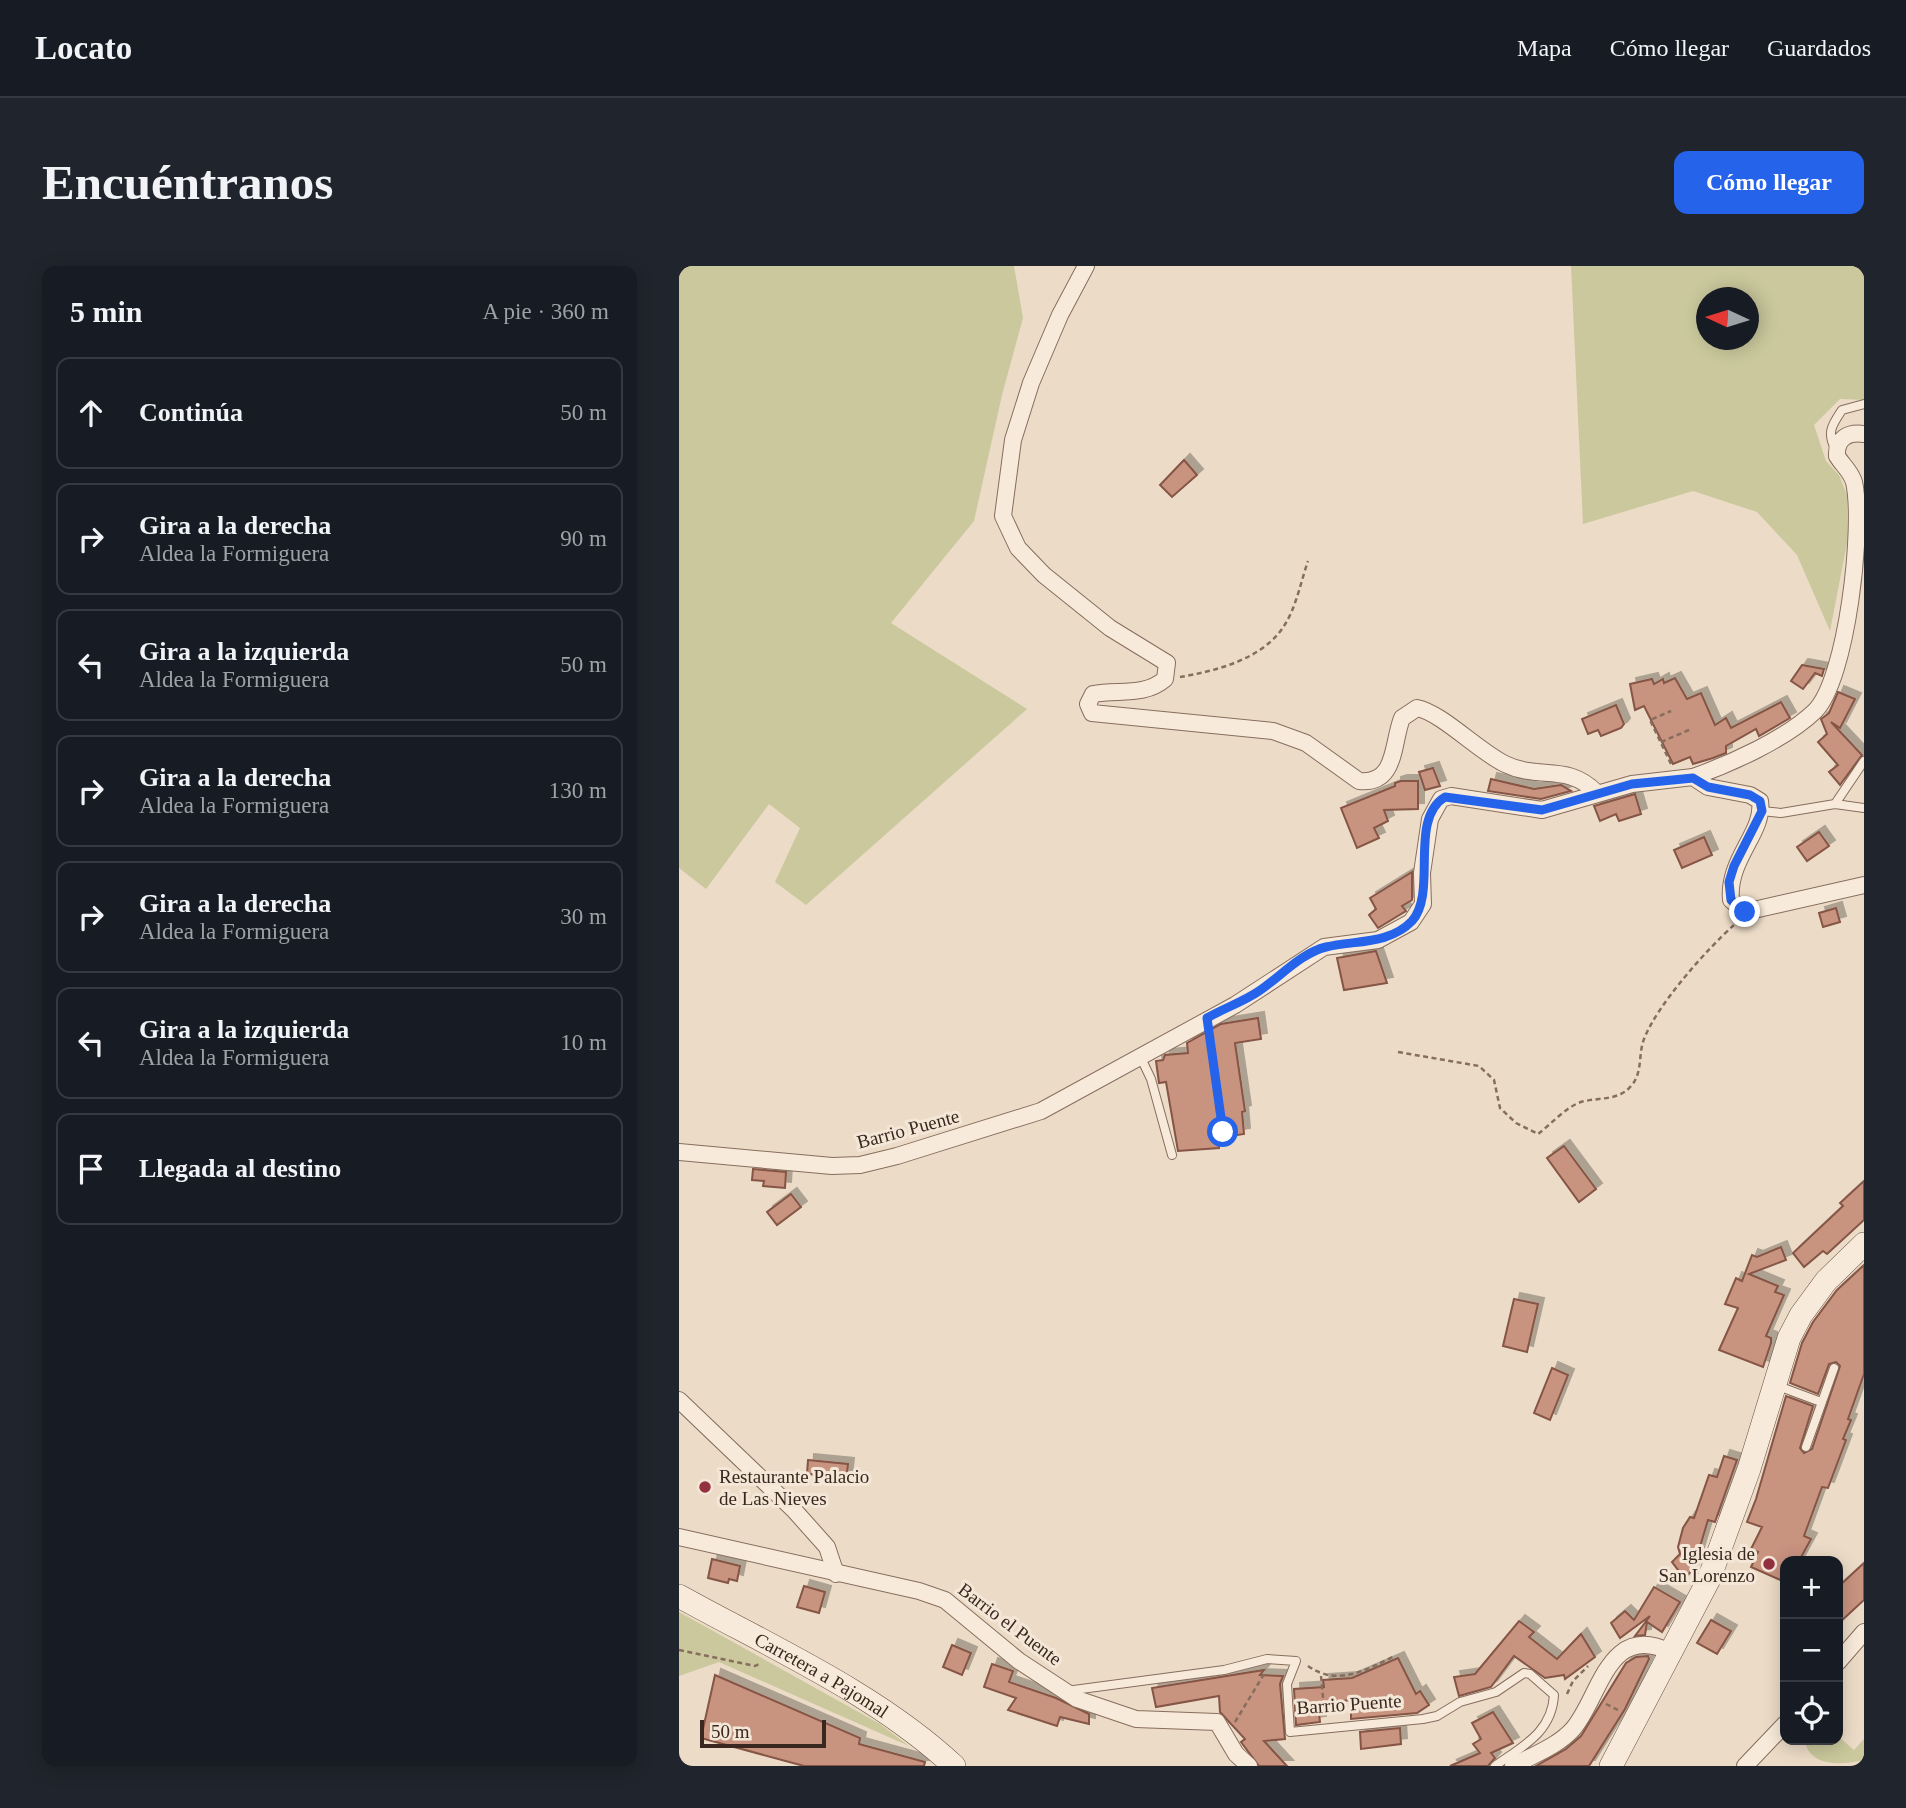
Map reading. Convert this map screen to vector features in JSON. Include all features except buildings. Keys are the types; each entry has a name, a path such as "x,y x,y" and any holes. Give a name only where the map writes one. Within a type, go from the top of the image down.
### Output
{"street":[{"path":"1086,266 1060,315 1031,383 1013,440 1003,516 1012,538 1028,561 1111,628 1161,656 1167,663 1165,679 1157,686 1140,691 1093,694 1089,699 1089,709 1092,713 1106,716 1273,731 1306,743 1359,781 1376,781 1387,770 1402,718 1417,708 1427,710 1472,745 1508,766 1583,778 1597,793 1653,780 1693,778 1793,728 1817,709 1828,688 1847,618 1858,537 1854,482 1848,467 1837,456 1836,450 1839,440 1848,435 1864,434"},
{"path":"1693,778 1708,787 1750,795 1760,801 1762,811 1729,882 1731,900 1745,912 1864,885"},
{"name":"Barrio Puente","path":"679,1152 832,1166 860,1165 1041,1111 1258,992 1324,947 1378,940 1411,922 1423,904 1422,873 1430,819 1441,799 1451,796 1542,810 1597,793"},
{"path":"1611,1766 1638,1720 1709,1579 1749,1469 1789,1338 1801,1315 1834,1271 1864,1244"},
{"path":"679,1400 794,1510 827,1547 836,1574"},
{"name":"Barrio el Puente","path":"679,1537 919,1591 945,1600 992,1641 1065,1691 1107,1711 1136,1719 1206,1719 1217,1722 1236,1754 1249,1766"},
{"name":"Carretera a Pajomal","path":"679,1596 891,1715 925,1739 954,1766"},
{"path":"1843,1656 1864,1632"},
{"path":"1513,1766 1567,1735 1576,1726 1605,1669 1621,1654 1648,1646 1670,1652"},
{"path":"1745,1766 1780,1730"},
{"path":"1757,1766 1768,1743"}],"lane":[{"path":"1836,450 1830,439 1831,427 1842,410 1864,404"},
{"path":"1835,804 1864,761"},
{"path":"1762,811 1781,813 1835,804 1862,806"},
{"path":"1136,1059 1151,1079 1172,1154"},
{"path":"1806,1447 1834,1368"},
{"path":"1774,1385 1821,1402"},
{"path":"1065,1691 1199,1674 1267,1659 1296,1661"},
{"name":"Barrio Puente","path":"1296,1661 1287,1684 1290,1732 1430,1718 1460,1702 1496,1692 1524,1674 1530,1674 1554,1695 1553,1712 1538,1733 1495,1766"}],"path":[{"path":"1165,679 1219,667 1257,653 1270,643 1285,625 1308,561"},
{"path":"1671,711 1650,720 1673,770"},
{"path":"1661,742 1689,730"},
{"path":"1398,1052 1479,1066 1495,1080 1500,1108 1516,1124 1538,1134 1579,1103 1620,1095 1631,1086 1638,1075 1642,1042 1651,1023 1713,944 1742,919 1745,912"},
{"path":"1207,1018 1223,1132"},
{"path":"679,1650 755,1666 765,1660 772,1648"},
{"path":"1296,1661 1321,1675 1346,1676 1395,1656"},
{"path":"1224,1733 1235,1722 1264,1674"},
{"path":"1321,1675 1322,1704 1327,1728"},
{"path":"1590,1696 1638,1720"}],"shaded area":[{"path":"679,266 1014,266 1023,318 1002,395 974,521 891,623 1027,709 806,905 775,882 800,828 769,804 706,889 679,868"},
{"path":"1571,266 1864,266 1864,400 1840,399 1814,425 1826,461 1839,475 1847,495 1848,538 1830,631 1797,555 1757,512 1693,491 1583,524"},
{"path":"679,1612 880,1724 909,1746 719,1662 679,1676"},
{"path":"1864,1739 1864,1760 1827,1762 1812,1755 1806,1745 1843,1745 1843,1740 1854,1750"}],"place":[{"name":"Restaurante Palacio de Las Nieves","path":"705,1487"},
{"name":"Iglesia de San Lorenzo","path":"1769,1564"}],"route":[{"path":"1223,1132 1207,1018 1258,992 1324,947 1378,940 1411,922 1423,904 1422,873 1430,819 1433,809 1445,797 1462,797 1500,806 1542,810 1632,784 1693,778 1708,787 1750,795 1760,801 1762,811 1734,866 1729,882 1731,900 1745,912"}]}
